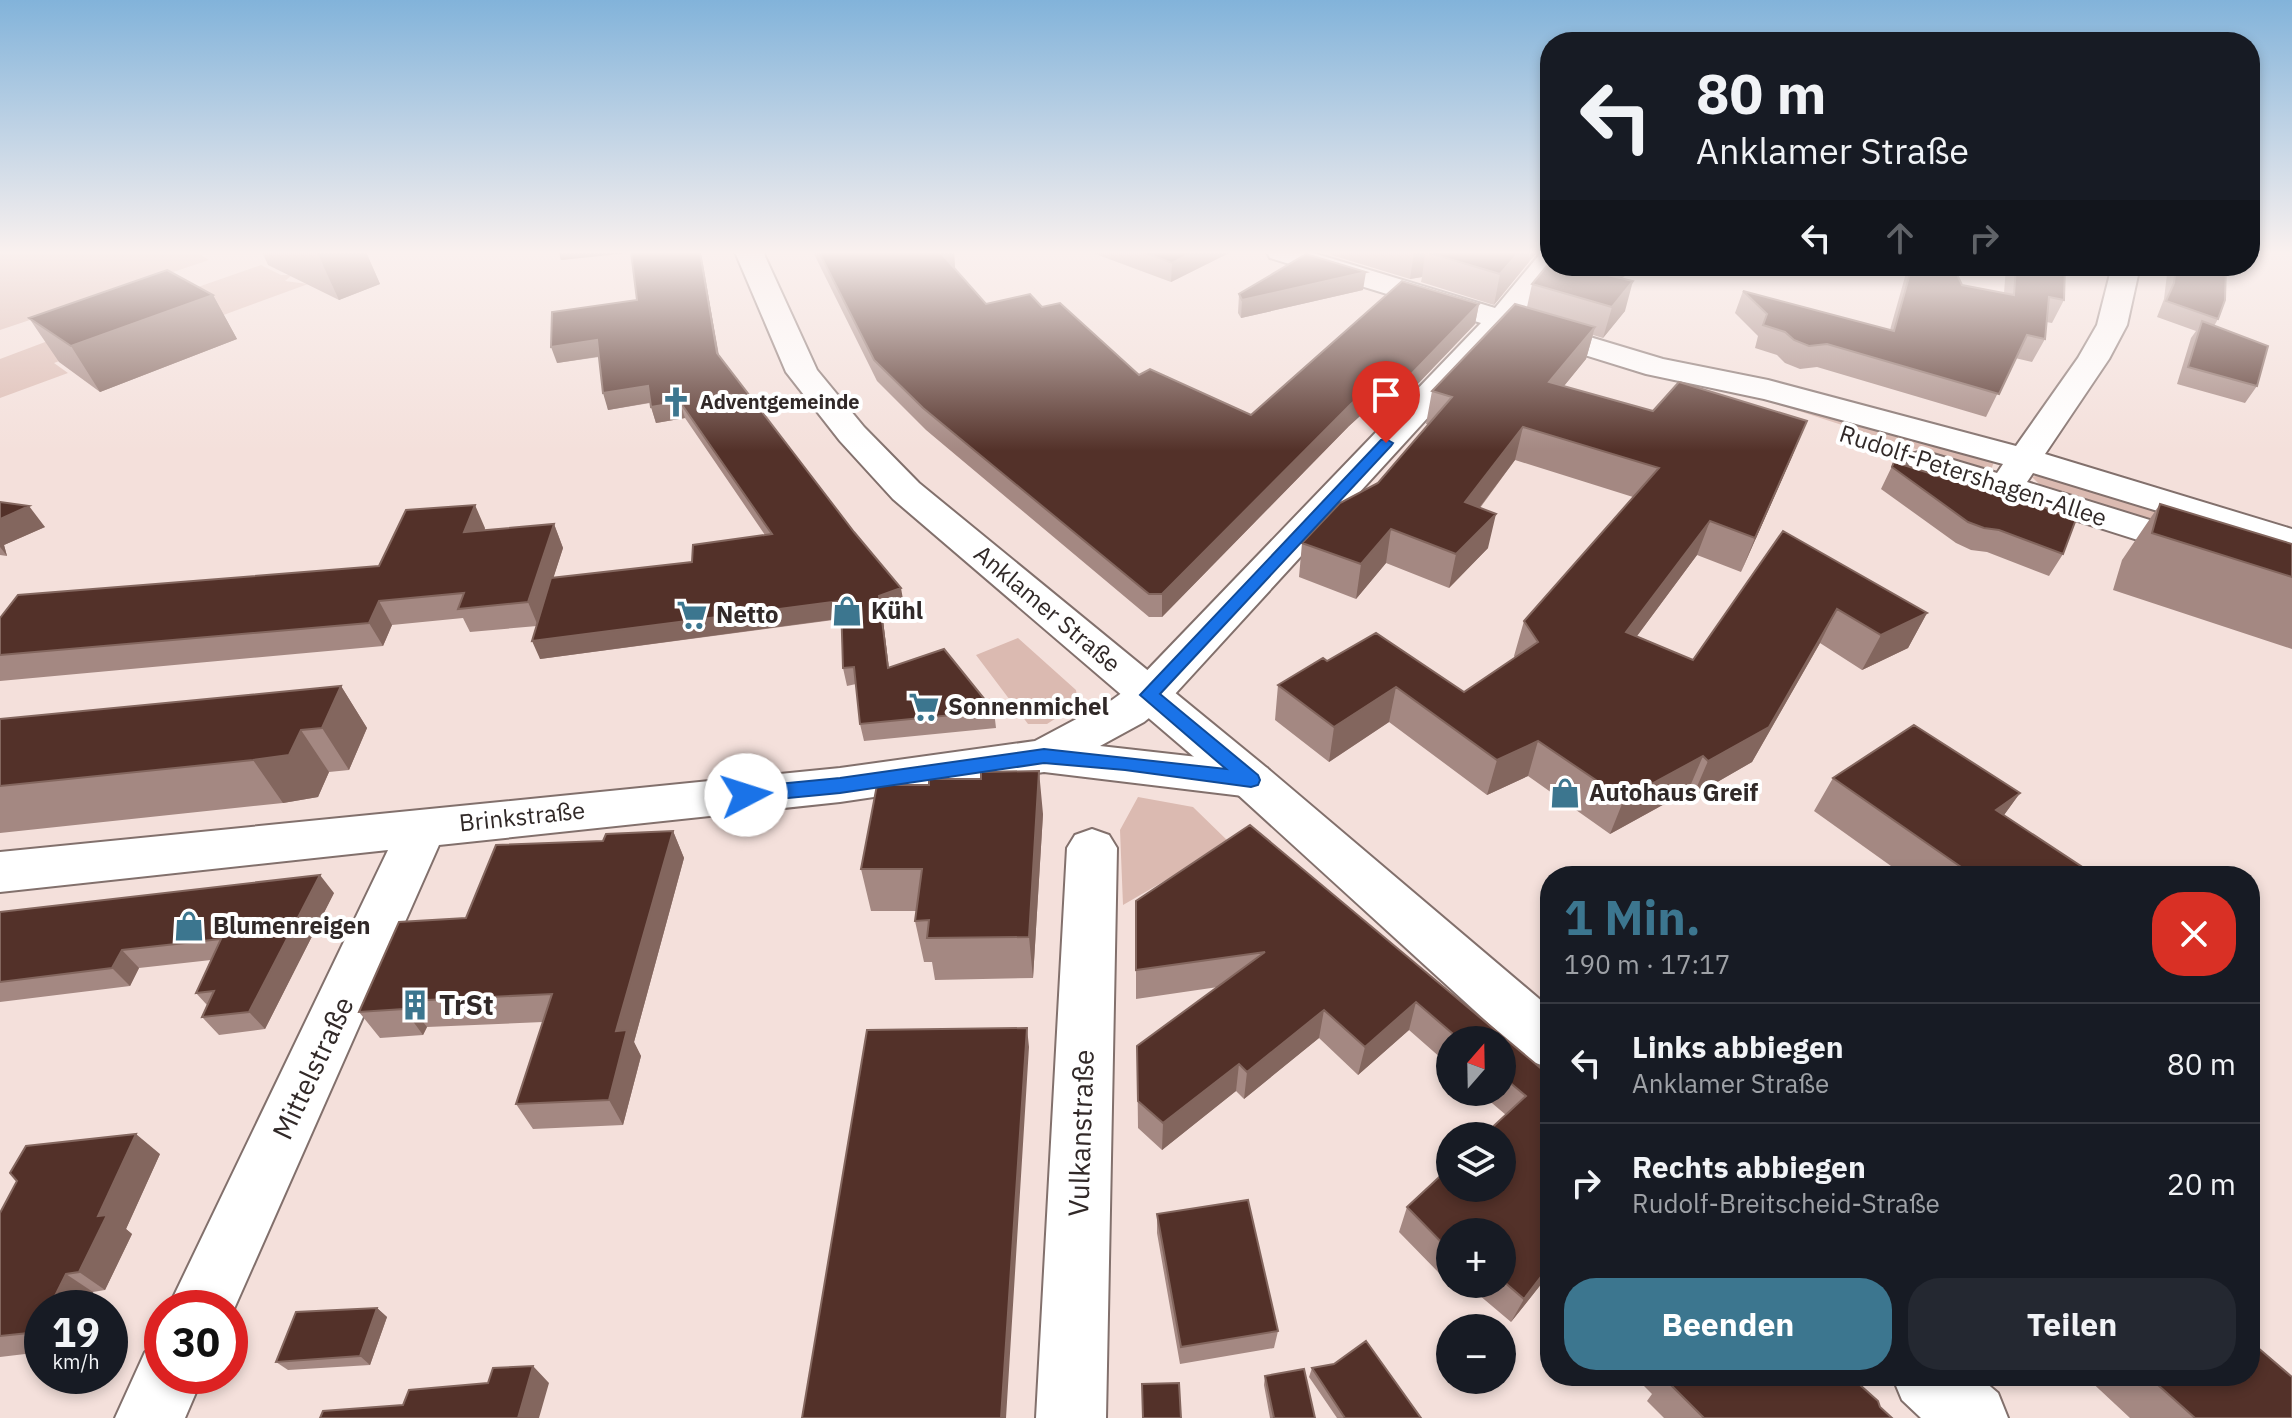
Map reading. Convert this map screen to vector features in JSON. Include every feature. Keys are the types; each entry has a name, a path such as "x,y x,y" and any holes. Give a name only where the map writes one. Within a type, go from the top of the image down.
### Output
{"street":[{"name":"Anklamer Straße","path":"778,318 802,372 852,434 906,491 1251,780 1540,1034"},
{"name":"Rudolf-Petershagen-Allee","path":"1491,318 1657,367 1761,407 2015,474 2292,541"},
{"name":"Brinkstraße","path":"1044,756 1128,711 1149,695 1502,318"},
{"path":"2015,474 2093,359 2114,318"},
{"name":"Rudolf-Petershagen-Allee","path":"2015,474 2292,577"},
{"name":"Brinkstraße","path":"0,872 840,785 1044,756 1251,780"},
{"name":"Mittelstraße","path":"209,1290 422,827"},
{"name":"Vulkanstraße","path":"1071,1418 1092,848"},
{"path":"1937,1386 1973,1418"},
{"path":"150,1418 161,1394"}],"shaded area":[{"path":"0,318 35,318 0,330"},
{"path":"150,318 215,318 210,320"},
{"path":"93,324 117,339 54,363 68,373 0,398 0,359"},
{"path":"1768,397 1996,456 1990,473 1771,402"},
{"path":"2054,476 2292,547 2292,568 2070,498 2040,485 2032,477"},
{"path":"1018,638 1076,690 1078,704 1047,724 1028,724 976,655"},
{"path":"1138,797 1193,807 1230,843 1123,905 1120,830"}],"building":[{"path":"29,318 148,318 71,346"},
{"path":"552,318 711,318 717,353 854,532 901,588 879,596 888,668 944,649 994,711 860,724 854,667 843,668 841,601 532,641 551,578 692,562 693,545 772,534 680,402 651,407 648,386 603,393 597,340 551,347"},
{"path":"853,318 1077,318 1139,375 1150,369 1251,415 1360,318 1465,318 1394,392 1373,386 1351,404 1162,594 1149,594 923,408 874,360"},
{"path":"1501,318 1564,318 1595,327 1549,382 1653,411 1679,382 1807,421 1755,538 1710,521 1626,632 1693,660 1783,531 1927,613 1881,635 1837,609 1769,727 1708,761 1703,756 1624,799 1538,741 1497,760 1396,687 1334,727 1278,685 1323,658 1327,661 1376,633 1464,692 1538,642 1524,621 1659,468 1523,427 1465,502 1496,514 1456,554 1391,529 1361,564 1302,543 1340,503 1378,483 1452,397 1432,391"},
{"path":"1765,318 1846,318 1894,331 1898,318 2047,318 2045,339 2027,335 1999,394 1827,344 1809,346 1785,332 1763,325"},
{"path":"2202,321 2268,346 2257,386 2188,367"},
{"path":"1894,462 2012,499 2013,496 2076,519 2063,554 1968,522 1892,467"},
{"path":"0,502 29,506 0,519"},
{"path":"2160,504 2292,544 2292,577 2152,533"},
{"path":"475,505 464,532 554,524 528,602 458,609 464,593 379,601 369,623 0,655 0,618 18,595 379,566 406,510"},
{"path":"341,686 322,728 301,730 289,755 0,786 0,719"},
{"path":"1914,725 2020,793 1996,810 2081,866 1960,866 1833,778"},
{"path":"1039,771 1029,937 927,938 929,920 915,921 922,869 861,869 877,785 929,785 929,779 981,779 981,772"},
{"path":"1250,825 1490,1026 1444,1026 1416,1002 1365,1047 1324,1010 1247,1072 1239,1064 1163,1123 1138,1101 1137,1046 1265,952 1136,970 1136,901"},
{"path":"673,831 616,1031 627,1030 609,1100 516,1104 552,994 407,1001 404,1009 359,1012 399,922 466,918 496,845 603,841 606,834"},
{"path":"320,875 249,1012 202,1017 214,991 196,993 221,939 122,950 112,968 0,982 0,912"},
{"path":"1027,1028 1001,1418 802,1418 867,1030"},
{"path":"1516,1048 1540,1068 1540,1278 1524,1299 1516,1292 1516,1218 1436,1218 1436,1237 1407,1207 1436,1180 1436,1202 1516,1202 1516,1122 1498,1122 1526,1096 1516,1088"},
{"path":"136,1134 98,1216 107,1215 79,1272 66,1274 58,1290 24,1290 24,1333 0,1336 0,1213 17,1181 10,1173 26,1146"},
{"path":"1248,1200 1278,1331 1181,1347 1157,1214"},
{"path":"377,1308 360,1356 276,1362 296,1312"},
{"path":"1366,1341 1421,1418 1345,1418 1312,1368 1334,1364"},
{"path":"2260,1350 2292,1377 2292,1418 2195,1418 2159,1386 2260,1386"},
{"path":"533,1366 518,1418 320,1418 323,1411 403,1405 409,1390 488,1383 493,1368"},
{"path":"1304,1369 1315,1418 1274,1418 1265,1376"},
{"path":"1179,1383 1181,1418 1143,1418 1142,1384"},
{"path":"1672,1386 1861,1386 1892,1418 1704,1418"}],"place":[{"name":"Adventgemeinde","path":"676,402"},
{"name":"Kühl","path":"847,611"},
{"name":"Netto","path":"692,615"},
{"name":"Sonnenmichel","path":"924,707"},
{"name":"Autohaus Greif","path":"1565,793"},
{"name":"Blumenreigen","path":"189,926"},
{"name":"TrSt","path":"415,1005"}],"route":[{"path":"746,795 1044,756 1251,780 1149,695 1386,443"}]}
